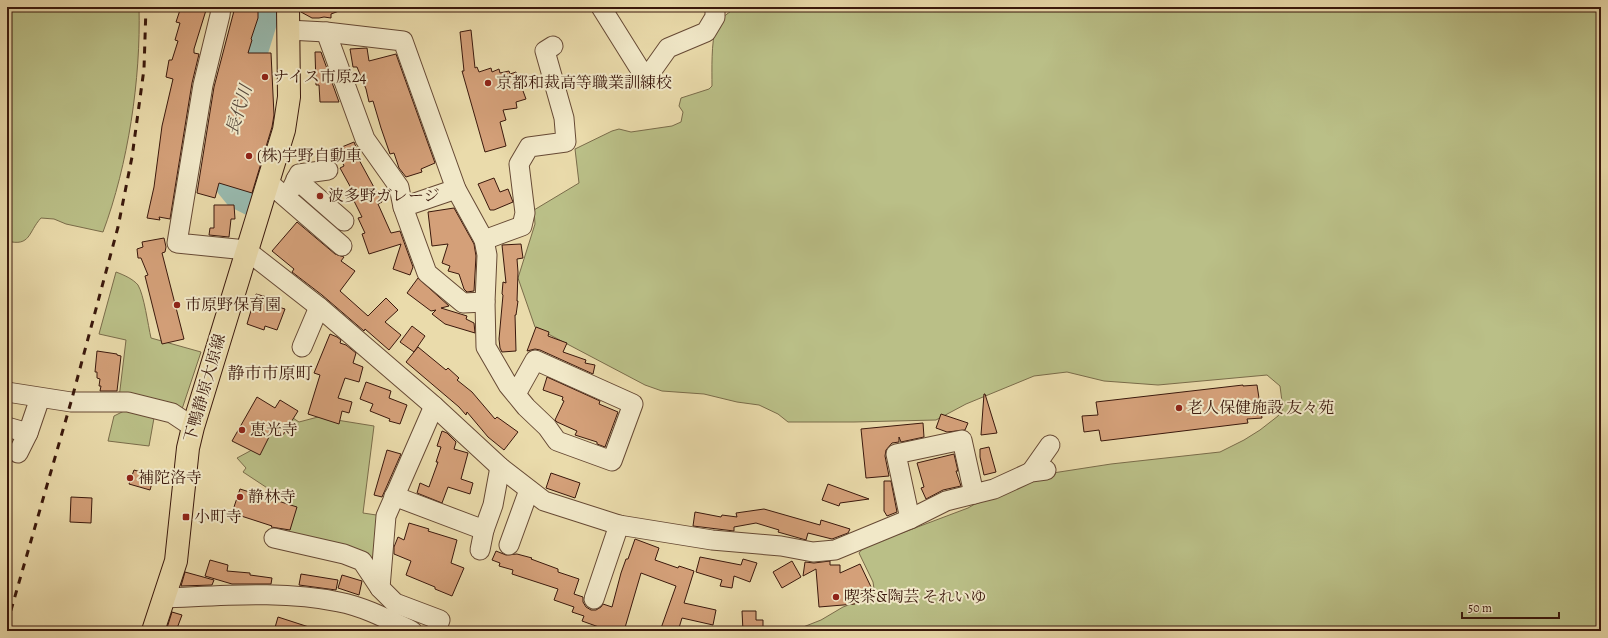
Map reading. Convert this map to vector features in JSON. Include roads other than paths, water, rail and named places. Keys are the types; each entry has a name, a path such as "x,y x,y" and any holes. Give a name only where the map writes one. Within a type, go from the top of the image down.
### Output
{"main road":[{"name":"下鴨静原大原線","path":"153,631 176,561 188,448 193,427 284,130 289,97 288,7"}],"street":[{"path":"221,7 203,85 177,242 246,250 319,306 434,406 500,467 544,501 619,525 712,540 781,546 813,552 835,550 946,501 994,489 1038,471 1050,445"},
{"path":"601,7 646,79 668,48 706,32 715,17 715,7"},
{"path":"288,30 326,32 403,41 456,189 484,240 487,255 485,302 486,347 508,385 526,407 547,427 557,442 612,461 633,404 535,360 516,394"},
{"path":"326,32 365,139 399,187 403,207 427,273 463,303 485,302"},
{"path":"484,240 522,226 525,213 519,164 529,147 566,142 564,118 545,51 553,46"},
{"path":"287,198 299,174 328,170"},
{"path":"296,179 330,200 344,221"},
{"path":"268,182 342,246"},
{"path":"403,207 456,189"},
{"path":"302,347 319,306"},
{"path":"7,392 71,402 128,402 172,413 193,427"},
{"path":"18,453 28,433 40,398"},
{"path":"380,588 386,516 434,406"},
{"path":"7,426 28,433"},
{"path":"910,518 896,454 962,440 974,494"},
{"path":"480,550 484,530 493,505 500,467"},
{"path":"509,545 529,490"},
{"path":"394,496 484,530"},
{"path":"594,599 619,525"},
{"path":"274,538 344,554 362,561 380,588 395,603 440,620 436,631"},
{"path":"163,598 259,595 318,598 340,602 369,611 412,631"}],"waterway":[{"name":"長代川","path":"247,83 266,21 267,7"},
{"name":"長代川","path":"228,154 227,186 236,197 250,204"}],"railway":[{"path":"7,624 71,402 118,227 132,157 144,69 146,7"}],"place":[{"name":"ナイス市原24","path":"265,77"},
{"name":"京都和裁高等職業訓練校","path":"488,83"},
{"name":"(株)宇野自動車","path":"249,156"},
{"name":"波多野ガレージ","path":"320,196"},
{"name":"市原野保育園","path":"177,305"},
{"name":"老人保健施設 友々苑","path":"1179,408"},
{"name":"恵光寺","path":"242,430"},
{"name":"補陀洛寺","path":"130,478"},
{"name":"静林寺","path":"240,497"},
{"name":"小町寺","path":"186,517"},
{"name":"喫茶&陶芸 それいゆ","path":"836,597"}],"district":[{"name":"静市市原町","path":"270,373"}]}
